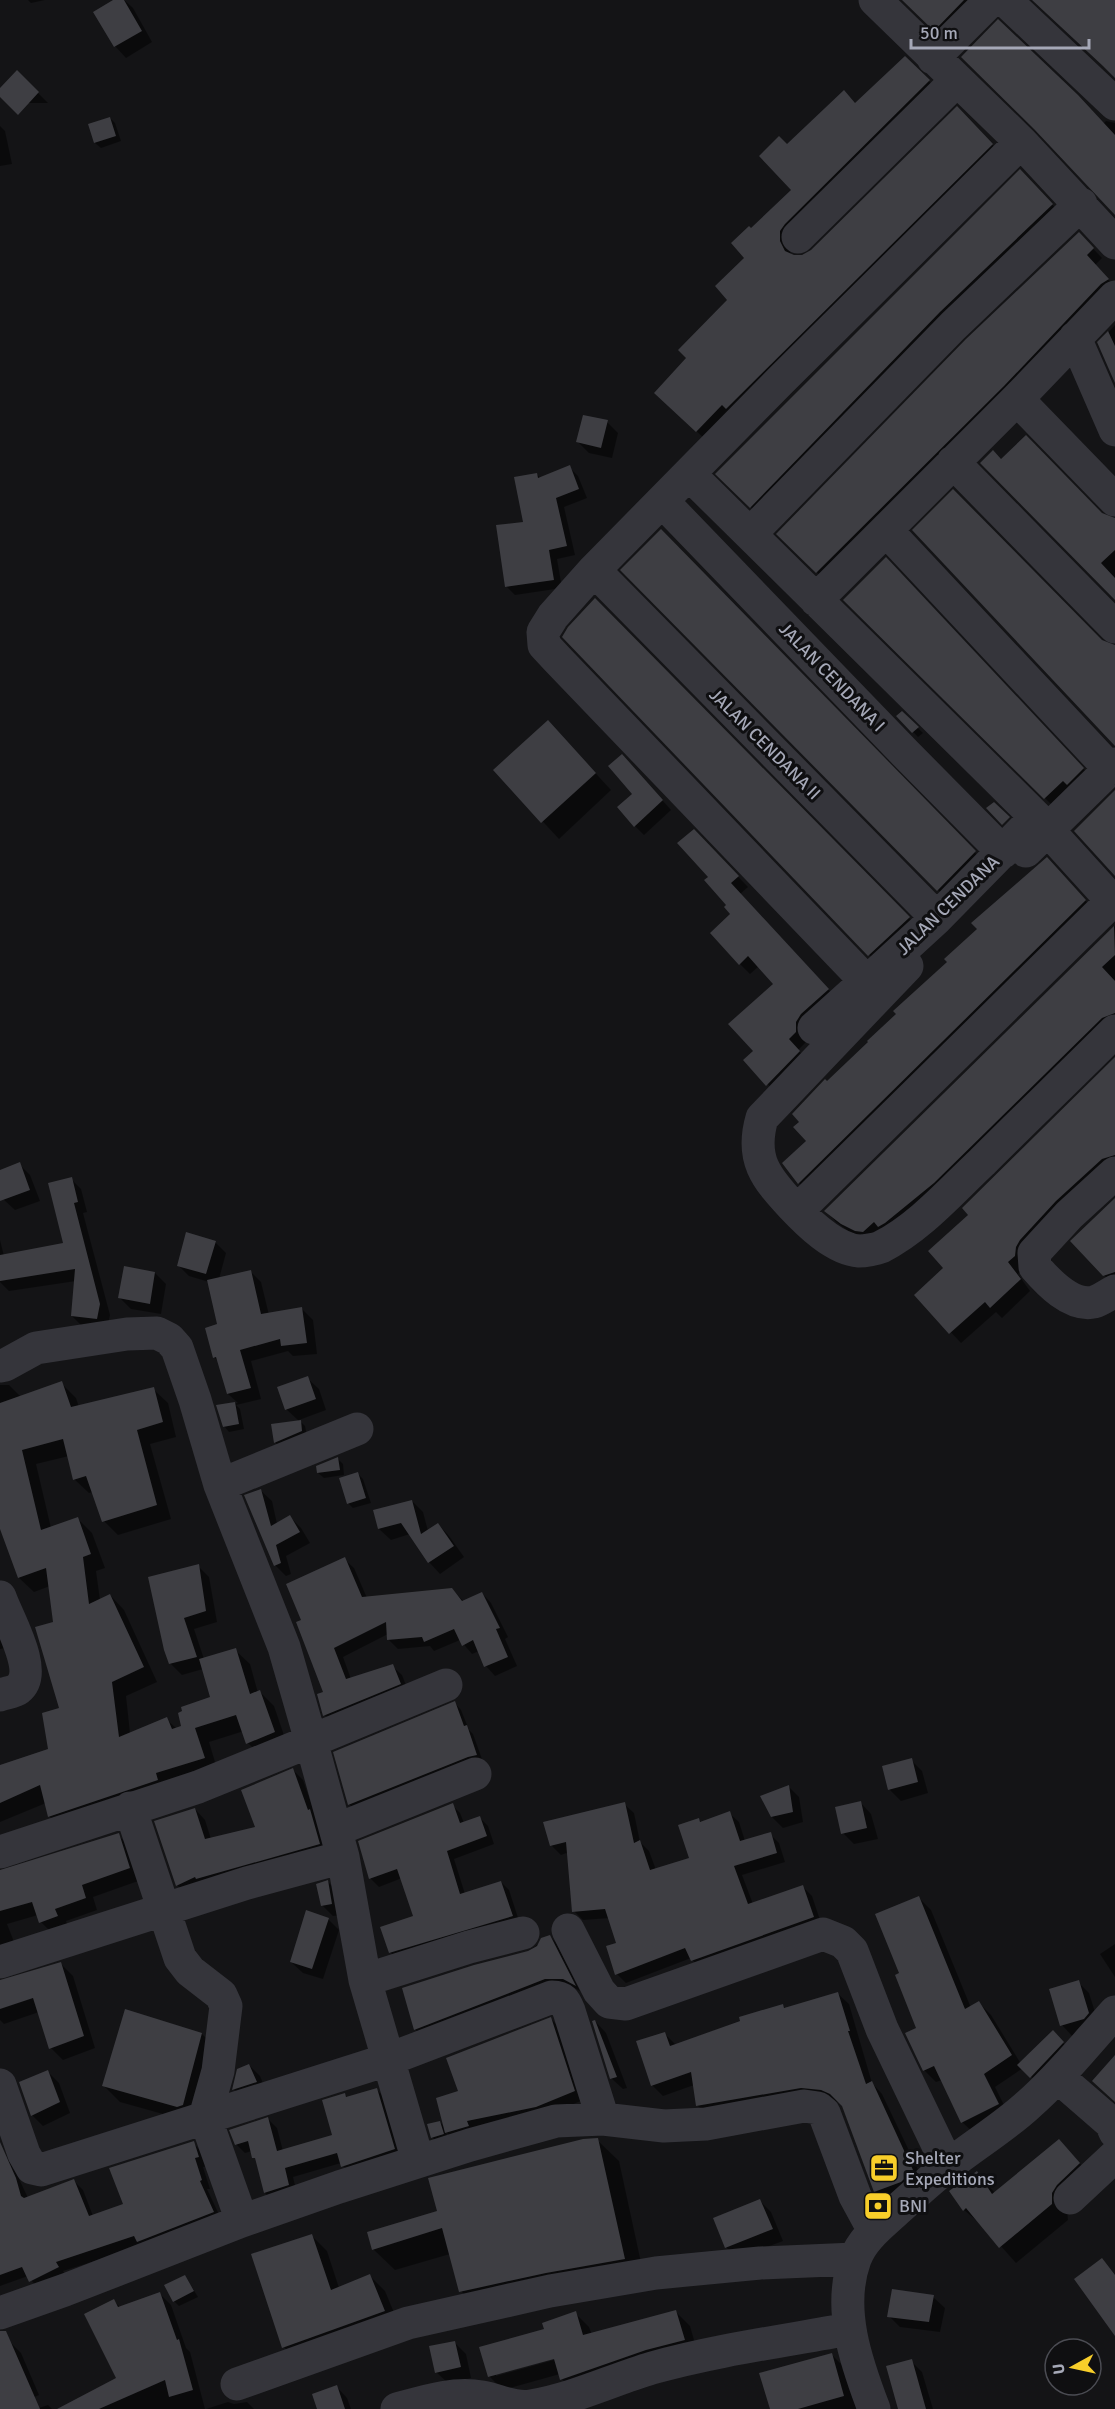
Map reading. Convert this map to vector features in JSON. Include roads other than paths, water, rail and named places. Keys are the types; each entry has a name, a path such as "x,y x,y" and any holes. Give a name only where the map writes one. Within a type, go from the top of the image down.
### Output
{"street":[{"path":"875,0 1021,142 1115,243"},
{"path":"933,58 991,0"},
{"path":"1005,0 1115,104"},
{"path":"798,237 957,80"},
{"path":"860,974 544,645 543,632 553,616 594,570 1021,142"},
{"path":"750,534 953,326 1081,204"},
{"path":"816,600 1017,399 1115,297"},
{"path":"1075,338 1115,430"},
{"path":"1017,399 1115,500"},
{"path":"953,462 1115,627"},
{"path":"689,474 1042,824 1114,901 797,1211"},
{"name":"JALAN CENDANA I","path":"663,502 1003,852"},
{"path":"886,530 1113,767 1042,824 762,1118 759,1128 762,1167 768,1180 797,1211 839,1245 859,1251 879,1248 938,1205 1115,1031"},
{"name":"JALAN CENDANA II","path":"594,570 937,918"},
{"name":"JALAN CENDANA","path":"814,1028 854,993 860,974 877,973 937,918 1003,852 1042,824"},
{"path":"1115,1173 1062,1222 1034,1253 1035,1267 1069,1297 1094,1302 1115,1291"},
{"path":"2,1360 36,1348 127,1334 157,1333 169,1339 177,1347 220,1485 284,1647 339,1844 365,1980 418,2161"},
{"path":"220,1485 357,1429"},
{"path":"0,1597 24,1656 25,1678 18,1689 0,1695"},
{"path":"0,1852 198,1787 446,1685"},
{"path":"0,1962 257,1880 339,1844 475,1774"},
{"path":"130,1808 180,1958 190,1971 222,1995 226,2007 218,2071 205,2117 242,2221"},
{"path":"568,1930 599,1992 609,2002 626,2004 823,1934 843,1942 852,1952 882,2029 948,2166"},
{"path":"365,1980 469,1947 523,1933"},
{"path":"0,2085 24,2154 32,2168 40,2170 387,2060 552,1997 559,1997 565,2001 569,2011 603,2119"},
{"path":"874,2409 849,2329 848,2292 855,2259 862,2244 948,2166 1002,2128 1058,2077 1115,2012"},
{"path":"1058,2077 1111,2123 1115,2132"},
{"path":"0,2313 242,2221 418,2161 556,2121 603,2119 664,2126 706,2124 804,2106 818,2108 824,2113 830,2126 855,2196 874,2231"},
{"path":"1070,2198 1115,2156"},
{"path":"237,2384 408,2323 550,2291 656,2273 760,2263 855,2259"},
{"path":"398,2409 437,2398 461,2395 484,2397 509,2405 527,2407 573,2395 653,2368 749,2347 849,2329"}],"place":[{"name":"Shelter Expeditions","path":"884,2168"},
{"name":"BNI","path":"878,2206"}]}
